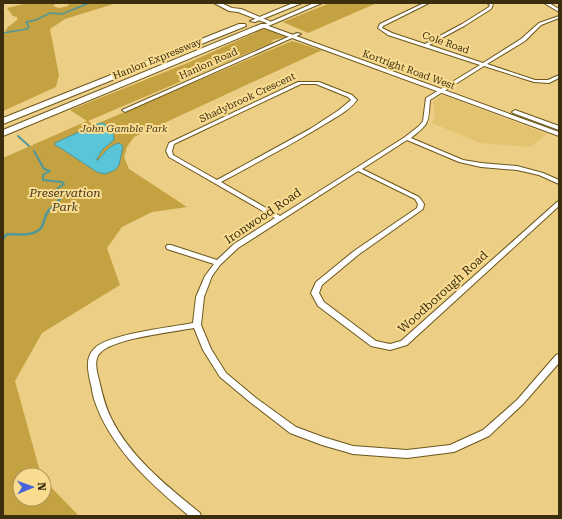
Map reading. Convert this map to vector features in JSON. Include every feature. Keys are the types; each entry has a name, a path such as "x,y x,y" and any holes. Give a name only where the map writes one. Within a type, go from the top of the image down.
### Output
{"highway":[{"name":"Hanlon Expressway","path":"3,133 262,22 299,3"},
{"name":"Hanlon Expressway","path":"3,122 262,22 319,3"}],"main road":[{"path":"217,3 231,10 232,14 262,22"}],"street":[{"name":"Cole Road","path":"427,3 380,26 383,31 540,82 549,82 559,76"},
{"path":"426,45 463,25 490,8 492,5 489,3"},
{"path":"546,3 559,11"},
{"name":"Ironwood Road","path":"559,17 540,24 523,40 443,88 428,99 426,121 407,138 236,246 218,263 209,276 200,297 197,325 206,350 223,375 253,400 293,430 322,441 353,450 407,454 451,449 486,433 520,402 559,357"},
{"name":"Kortright Road West","path":"262,22 299,34 443,88 559,134"},
{"name":"Kortright Road West","path":"262,22 292,36 559,128"},
{"name":"Hanlon Road","path":"124,110 299,34"},
{"name":"Shadybrook Crescent","path":"217,182 312,130 326,119 352,105 354,100 350,96 317,83 300,82 172,143 169,151 171,156 279,218"},
{"path":"407,138 461,161 482,165 517,168 541,174 559,182"},
{"name":"Woodborough Road","path":"358,169 416,198 421,204 420,209 356,253 319,284 315,293 321,304 374,344 390,347 404,343 559,203"},
{"path":"169,247 218,263"},
{"path":"196,516 164,488 126,450 110,426 100,404 91,366 97,350 114,341 197,325"}],"shaded area":[{"path":"442,95 547,134 530,147 480,143 432,123 435,116 433,102"}],"green space":[{"path":"27,3 56,3 53,6 59,8 68,6 69,3 117,3 65,19 50,29 59,75 56,87 3,111 3,35 6,33 5,31 8,27 17,20 17,17 13,16 7,8"},
{"path":"330,3 377,3 308,33 283,22"},
{"name":"Preservation Park","path":"266,29 286,35 286,37 273,40 271,43 88,121 94,125 292,41 324,51 320,51 134,137 127,147 124,157 129,169 187,207 152,212 122,227 107,248 120,285 42,333 15,381 39,467 12,467 12,507 52,507 52,488 79,516 3,516 3,158 87,121 70,110 190,62"}],"water":[{"path":"102,123 111,130 114,140 103,149 96,160 98,160 110,148 119,143 123,146 119,165 115,170 105,174 97,172 55,145 55,143 94,125"}],"waterway":[{"path":"3,33 27,29 29,27 26,22 36,20 50,13 62,14 89,3"},
{"path":"18,136 29,146"},
{"path":"34,151 44,169 50,171 43,175 43,180 62,182 64,184 57,189 61,197 59,200"},
{"path":"3,239 7,234 30,234 38,231 41,228 47,213 60,199"}],"park label":[{"name":"John Gamble Park","path":"124,128"}]}
